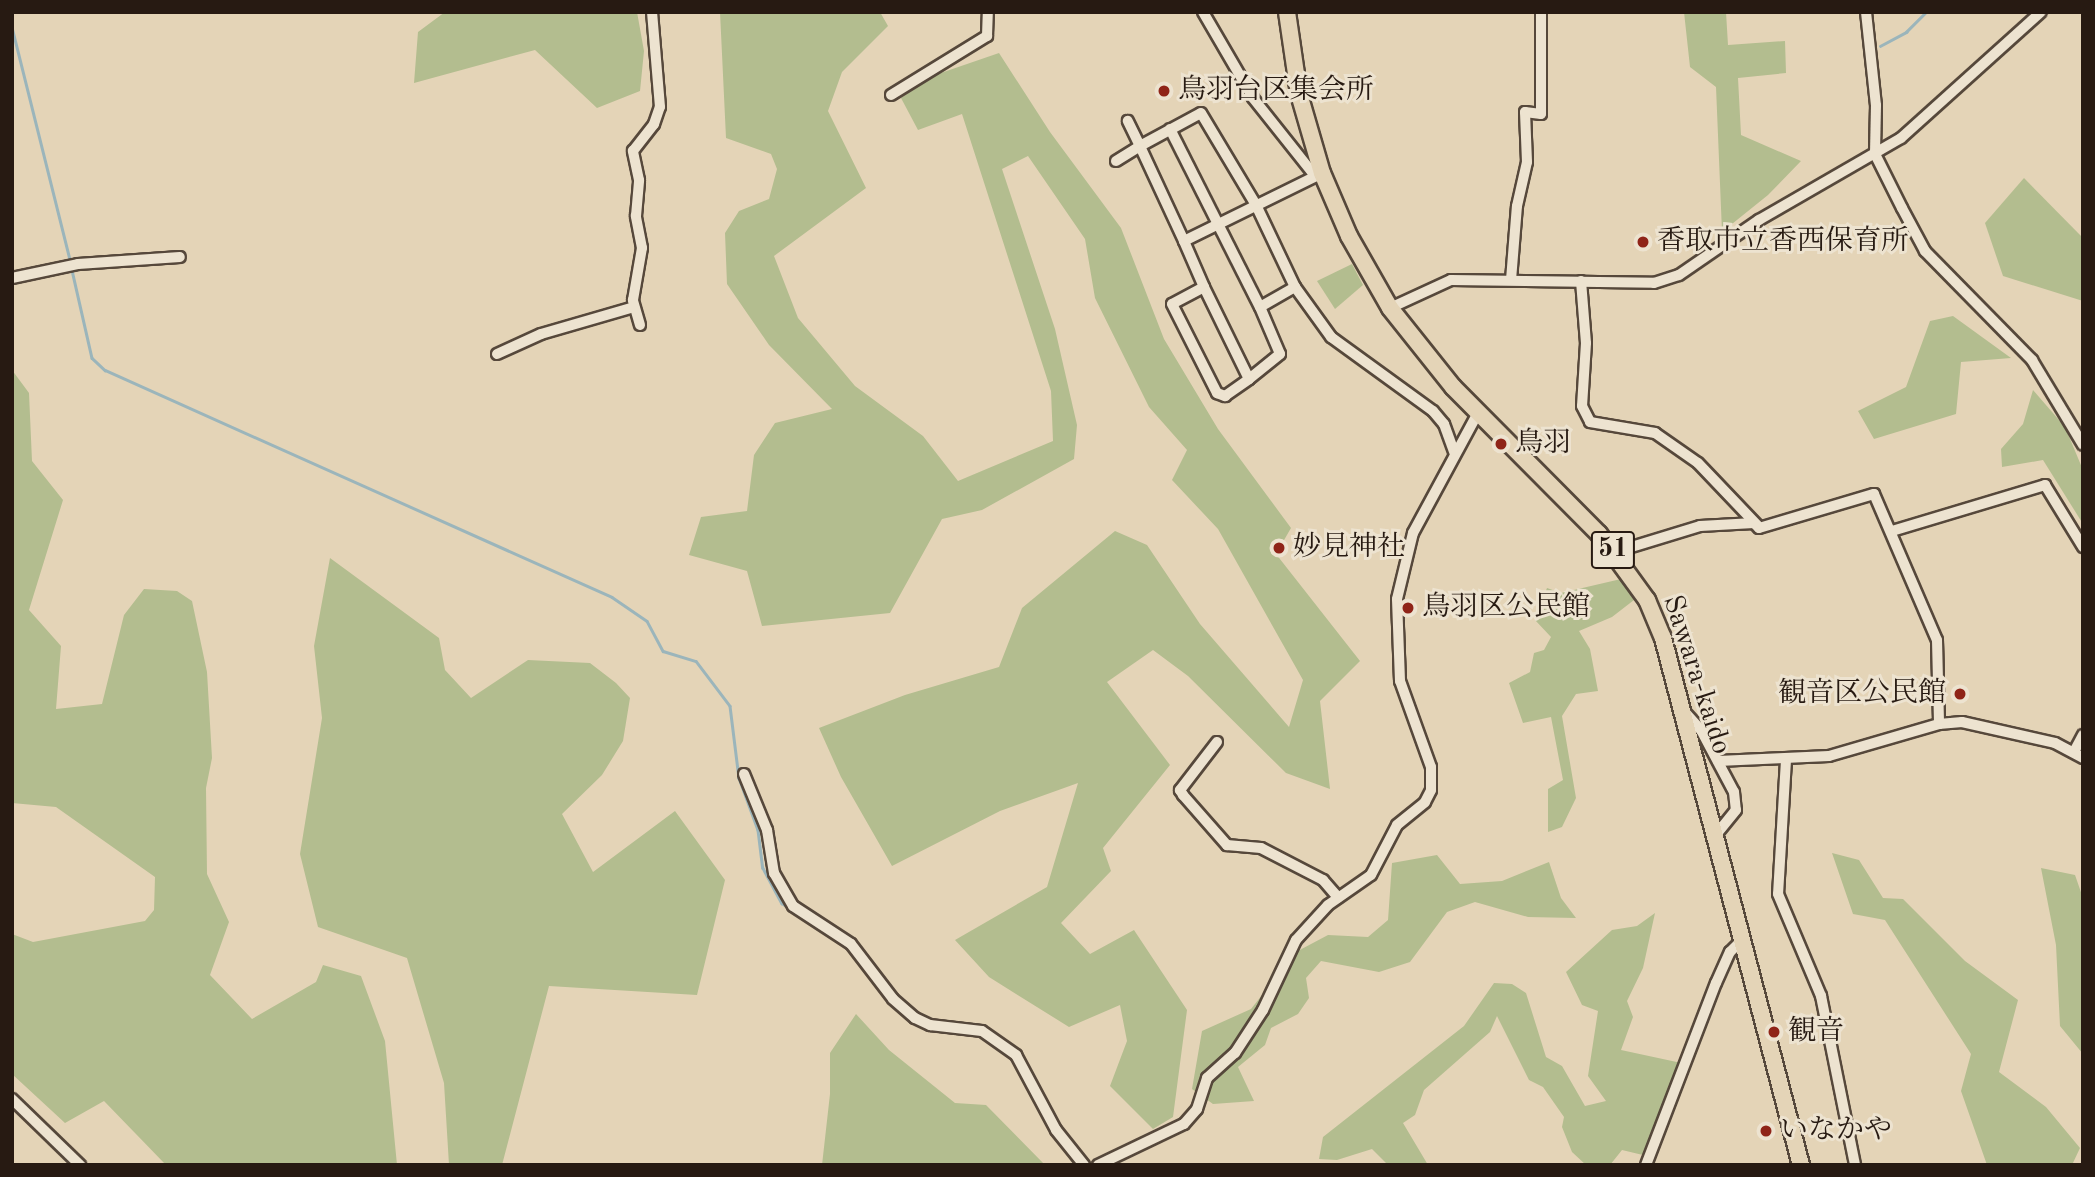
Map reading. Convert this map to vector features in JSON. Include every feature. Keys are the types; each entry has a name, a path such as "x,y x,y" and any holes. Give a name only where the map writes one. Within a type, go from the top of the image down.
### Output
{"highway":[{"name":"Sawara-kaido","path":"1287,12 1299,94 1319,175 1390,309 1422,352 1478,413 1615,552 1638,584 1658,625 1716,835 1801,1165"}],"street":[{"path":"640,325 634,307 642,248 636,216 639,180 633,151 654,124 661,91 652,12"},
{"path":"891,95 987,36 988,12"},
{"path":"1184,241 1319,175 1259,107 1203,12"},
{"path":"1511,280 1517,205 1527,162 1525,112 1541,114 1541,12"},
{"path":"1866,12 1876,105 1875,154 1926,251 2032,360 2083,445"},
{"path":"1390,309 1451,280 1654,283 1679,275 1759,220 1875,154 1917,125 2041,12"},
{"path":"1116,161 1202,113 1256,205 1295,287 1331,337 1433,411 1444,424 1454,452"},
{"path":"1128,121 1249,379"},
{"path":"1170,129 1220,223 1280,354 1225,396 1217,393 1172,304 1205,287"},
{"path":"12,278 78,264 180,257"},
{"path":"1581,281 1586,343 1582,406 1590,422 1656,433 1699,463 1759,528"},
{"path":"1260,307 1295,287"},
{"path":"497,354 541,334 634,307"},
{"path":"1098,1165 1184,1124 1197,1108 1207,1077 1235,1052 1263,1010 1296,940 1338,897 1371,875 1396,825 1425,802 1431,790 1431,767 1400,681 1397,599 1413,533 1454,452 1478,413"},
{"path":"1892,531 2045,485 2078,532 2083,547"},
{"path":"1759,528 1874,494 1937,640 1939,724"},
{"path":"1615,552 1700,526 1754,523 1759,528"},
{"path":"1682,709 1718,761 1734,792 1736,810 1716,835"},
{"path":"1718,761 1786,760 1857,751 1939,724 1978,723 2079,754 2083,735"},
{"path":"1217,742 1180,790 1183,795 1227,845 1261,848 1322,880 1338,897"},
{"path":"1786,760 1778,894 1821,996 1855,1165"},
{"path":"744,774 767,830 774,873 793,906 852,944 893,999 915,1018 930,1024 982,1031 1016,1055 1056,1130 1084,1165"},
{"path":"1646,1165 1716,983 1730,953 1742,940"},
{"path":"12,1098 80,1165"}],"green space":[{"path":"445,12 637,12 644,51 640,91 597,108 535,50 414,83 418,32"},
{"path":"720,12 880,12 888,26 842,72 828,111 866,188 774,256 798,318 855,386 923,436 958,481 1053,441 1051,391 962,114 918,130 901,98 935,75 999,53 1050,132 1121,228 1164,339 1218,429 1291,528 1276,554 1360,661 1320,701 1330,789 1286,773 1188,676 1153,650 1107,682 1170,765 1103,848 1111,871 1061,923 1090,954 1134,930 1187,1010 1173,1117 1153,1129 1110,1086 1127,1041 1120,1005 1069,1027 989,977 955,940 1047,887 1078,783 1000,811 892,866 841,777 819,728 905,695 999,667 1022,608 1115,531 1147,545 1200,624 1289,727 1303,680 1218,529 1172,480 1187,450 1149,407 1095,298 1085,239 1028,156 1002,169 1055,329 1077,425 1074,459 982,510 942,519 890,613 762,626 747,571 689,555 701,517 747,511 754,455 775,423 832,409 769,345 727,284 725,233 739,211 769,199 777,169 771,154 726,138"},
{"path":"1684,12 1726,12 1728,45 1785,41 1786,73 1738,78 1741,135 1801,161 1768,195 1722,232 1716,87 1690,67"},
{"path":"2024,178 2083,238 2083,301 2003,276 1985,223"},
{"path":"1352,264 1363,285 1335,309 1317,281"},
{"path":"1953,316 2011,358 1961,362 1956,414 1874,439 1858,411 1906,387 1930,321"},
{"path":"12,370 29,393 32,461 63,500 29,610 61,646 56,709 102,704 124,615 144,589 177,591 192,601 207,672 212,758 206,788 207,874 229,922 210,975 252,1019 316,982 323,965 361,976 385,1041 397,1165 166,1165 104,1101 65,1123 12,1074 12,934 33,942 145,921 154,910 155,877 56,807 12,803"},
{"path":"2033,390 2065,427 2083,470 2083,524 2043,460 2002,467 2001,449 2023,424"},
{"path":"330,558 439,638 445,670 471,698 528,660 590,663 616,683 630,698 623,741 602,775 562,814 593,872 675,811 725,880 697,995 549,986 502,1165 449,1165 444,1083 407,958 318,927 300,854 322,718 314,646"},
{"path":"1621,579 1634,600 1612,617 1579,631 1590,649 1598,691 1576,694 1562,716 1576,798 1562,827 1548,832 1548,789 1563,780 1551,717 1523,723 1509,683 1530,672 1534,653 1544,650 1551,637 1535,620 1547,588 1561,593"},
{"path":"1832,853 1859,860 1883,898 1903,899 1965,961 2018,1000 1999,1072 2046,1107 2080,1148 2072,1165 1987,1165 1961,1091 1971,1054 1885,920 1853,914"},
{"path":"1437,855 1460,884 1502,881 1549,862 1561,898 1576,918 1528,917 1475,902 1447,912 1410,962 1379,972 1321,961 1306,978 1309,998 1298,1014 1271,1028 1265,1045 1238,1067 1254,1101 1213,1104 1192,1089 1202,1031 1251,1009 1296,952 1328,935 1368,937 1388,920 1392,863"},
{"path":"2041,868 2075,875 2083,898 2083,1054 2060,1026 2056,945"},
{"path":"1655,913 1643,968 1627,1001 1633,1017 1621,1050 1686,1064 1647,1156 1622,1150 1610,1165 1586,1165 1572,1152 1562,1127 1564,1117 1543,1087 1529,1080 1497,1016 1490,1032 1424,1090 1415,1115 1403,1123 1428,1165 1388,1165 1372,1149 1337,1160 1319,1159 1323,1137 1464,1026 1494,983 1512,984 1526,993 1546,1057 1562,1066 1585,1106 1606,1101 1588,1076 1598,1011 1582,1005 1566,972 1612,930 1637,926"},
{"path":"856,1014 889,1050 955,1103 986,1105 1045,1165 822,1165 830,1094 830,1053"}],"waterway":[{"path":"1880,46 1906,32 1926,12"},
{"path":"12,27 71,263"},
{"path":"72,270 92,358 105,370 612,597 647,621 663,651 696,661 730,706 739,778 758,830 763,868 782,903 806,920"},
{"path":"1023,1078 1057,1139"}],"place":[{"name":"鳥羽台区集会所","path":"1164,91"},
{"name":"香取市立香西保育所","path":"1643,242"},
{"name":"鳥羽","path":"1501,444"},
{"name":"妙見神社","path":"1279,548"},
{"name":"鳥羽区公民館","path":"1408,608"},
{"name":"観音区公民館","path":"1960,694"},
{"name":"観音","path":"1774,1032"},
{"name":"いなかや","path":"1766,1131"}]}
